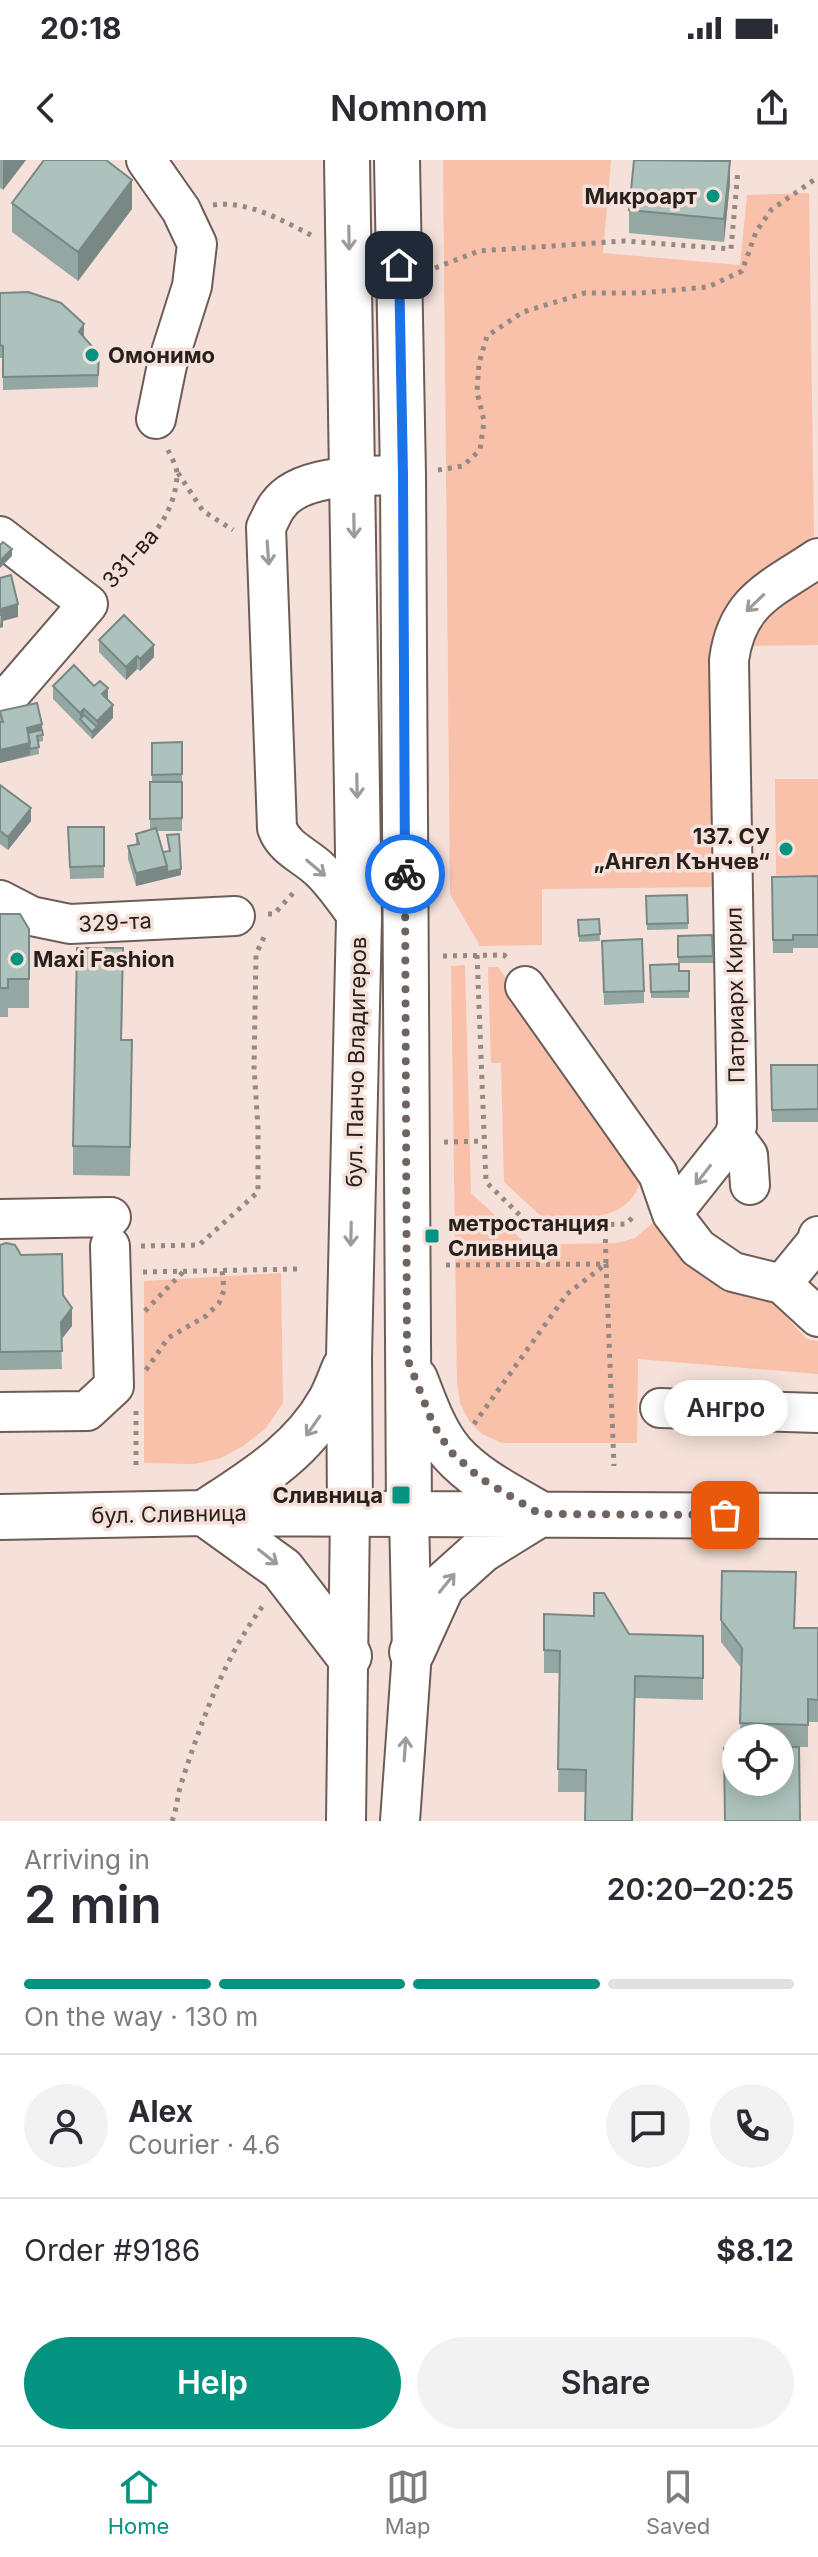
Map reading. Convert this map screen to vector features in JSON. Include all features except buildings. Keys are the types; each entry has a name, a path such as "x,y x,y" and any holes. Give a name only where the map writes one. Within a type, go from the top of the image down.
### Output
{"main road":[{"name":"бул. Панчо Владигеров","path":"347,160 359,918 349,1357 350,1514"},
{"path":"397,160 403,475 409,1514"},
{"path":"349,1357 330,1401 304,1438 270,1469 204,1513 282,1569 349,1656"},
{"path":"407,1358 433,1424 450,1451 480,1478 540,1514 482,1550 442,1586 412,1652"},
{"name":"бул. Сливница","path":"0,1517 204,1513 818,1516"}],"street":[{"path":"146,160 181,210 197,244 192,286 167,365 156,419"},
{"path":"359,918 317,867 280,836 276,820 266,527 278,503 293,491 323,480 403,475"},
{"path":"0,536 88,604"},
{"name":"Патриарх Кирил","path":"734,1136 737,1126 729,660 732,637 742,616 758,598 818,558"},
{"name":"331-ва","path":"0,706 88,604"},
{"name":"329-та","path":"0,900 31,916 70,924 235,916"},
{"path":"525,986 658,1174 672,1214 698,1248 733,1272 782,1284 818,1317"},
{"path":"672,1214 734,1136 748,1155 750,1185"},
{"path":"0,1219 110,1245 114,1386 87,1411 0,1412"},
{"path":"782,1284 818,1236"},
{"path":"660,1408 818,1413"},
{"name":"бул. Панчо Владигеров","path":"346,1821 350,1514"},
{"path":"400,1821 412,1652 409,1514"}],"path":[{"path":"435,268 479,251 624,241 731,249 738,170"},
{"path":"403,475 463,466 480,450 484,421 477,392 479,363 487,336 523,312 585,293 641,293 708,287 742,271 756,232 771,210 818,177"},
{"path":"181,210 228,203 274,217 318,239"},
{"path":"156,419 177,472 203,511 268,552"},
{"name":"331-ва","path":"88,604 167,515 177,472"},
{"path":"110,1245 199,1245 258,1192 254,1067 256,954 274,914 317,867"},
{"path":"235,916 274,914"},
{"path":"477,955 486,1182 532,1227 605,1226 614,1466"},
{"path":"442,956 504,955 525,986"},
{"path":"444,1142 484,1141"},
{"path":"110,1245 184,1271 297,1269"},
{"path":"446,1265 606,1264"},
{"path":"466,1436 567,1294 606,1264"},
{"path":"136,1377 155,1361 168,1338 206,1316 219,1303 224,1290 222,1270"},
{"path":"136,1320 184,1271"},
{"path":"172,1821 177,1796 203,1718 233,1649 271,1597"}],"shaded area":[{"path":"443,160 611,160 603,253 740,265 747,195 809,193 814,536 744,584 721,614 714,634 709,659 713,887 542,889 542,945 480,946 450,894"},
{"path":"818,583 818,645 752,646 771,616"},
{"path":"775,779 818,779 818,875 776,875"},
{"path":"465,965 471,1193 527,1245 617,1243 635,1238 656,1220 768,1297 807,1339 818,1341 818,1374 638,1359 637,1443 502,1443 482,1434 469,1421 460,1403 457,1382 451,966"},
{"path":"488,967 498,967 601,1108 642,1176 636,1192 616,1211 589,1217 543,1218 504,1182 501,1063 491,1063"},
{"path":"281,1273 283,1403 266,1428 221,1458 195,1464 144,1463 144,1281"}],"way so far":[{"path":"405,874 407,1358 433,1424 450,1451 480,1478 540,1514 725,1515"}],"place":[{"name":"Микроарт","path":"713,196"},
{"name":"Омонимо","path":"92,355"},
{"name":"137. СУ „Ангел Кънчев“","path":"786,849"},
{"name":"Maxi Fashion","path":"17,959"},
{"name":"метростанция Сливница","path":"432,1236"},
{"name":"Сливница","path":"401,1495"},
{"name":"Ангро","path":"725,1515"}],"route":[{"path":"399,265 405,874"}]}
